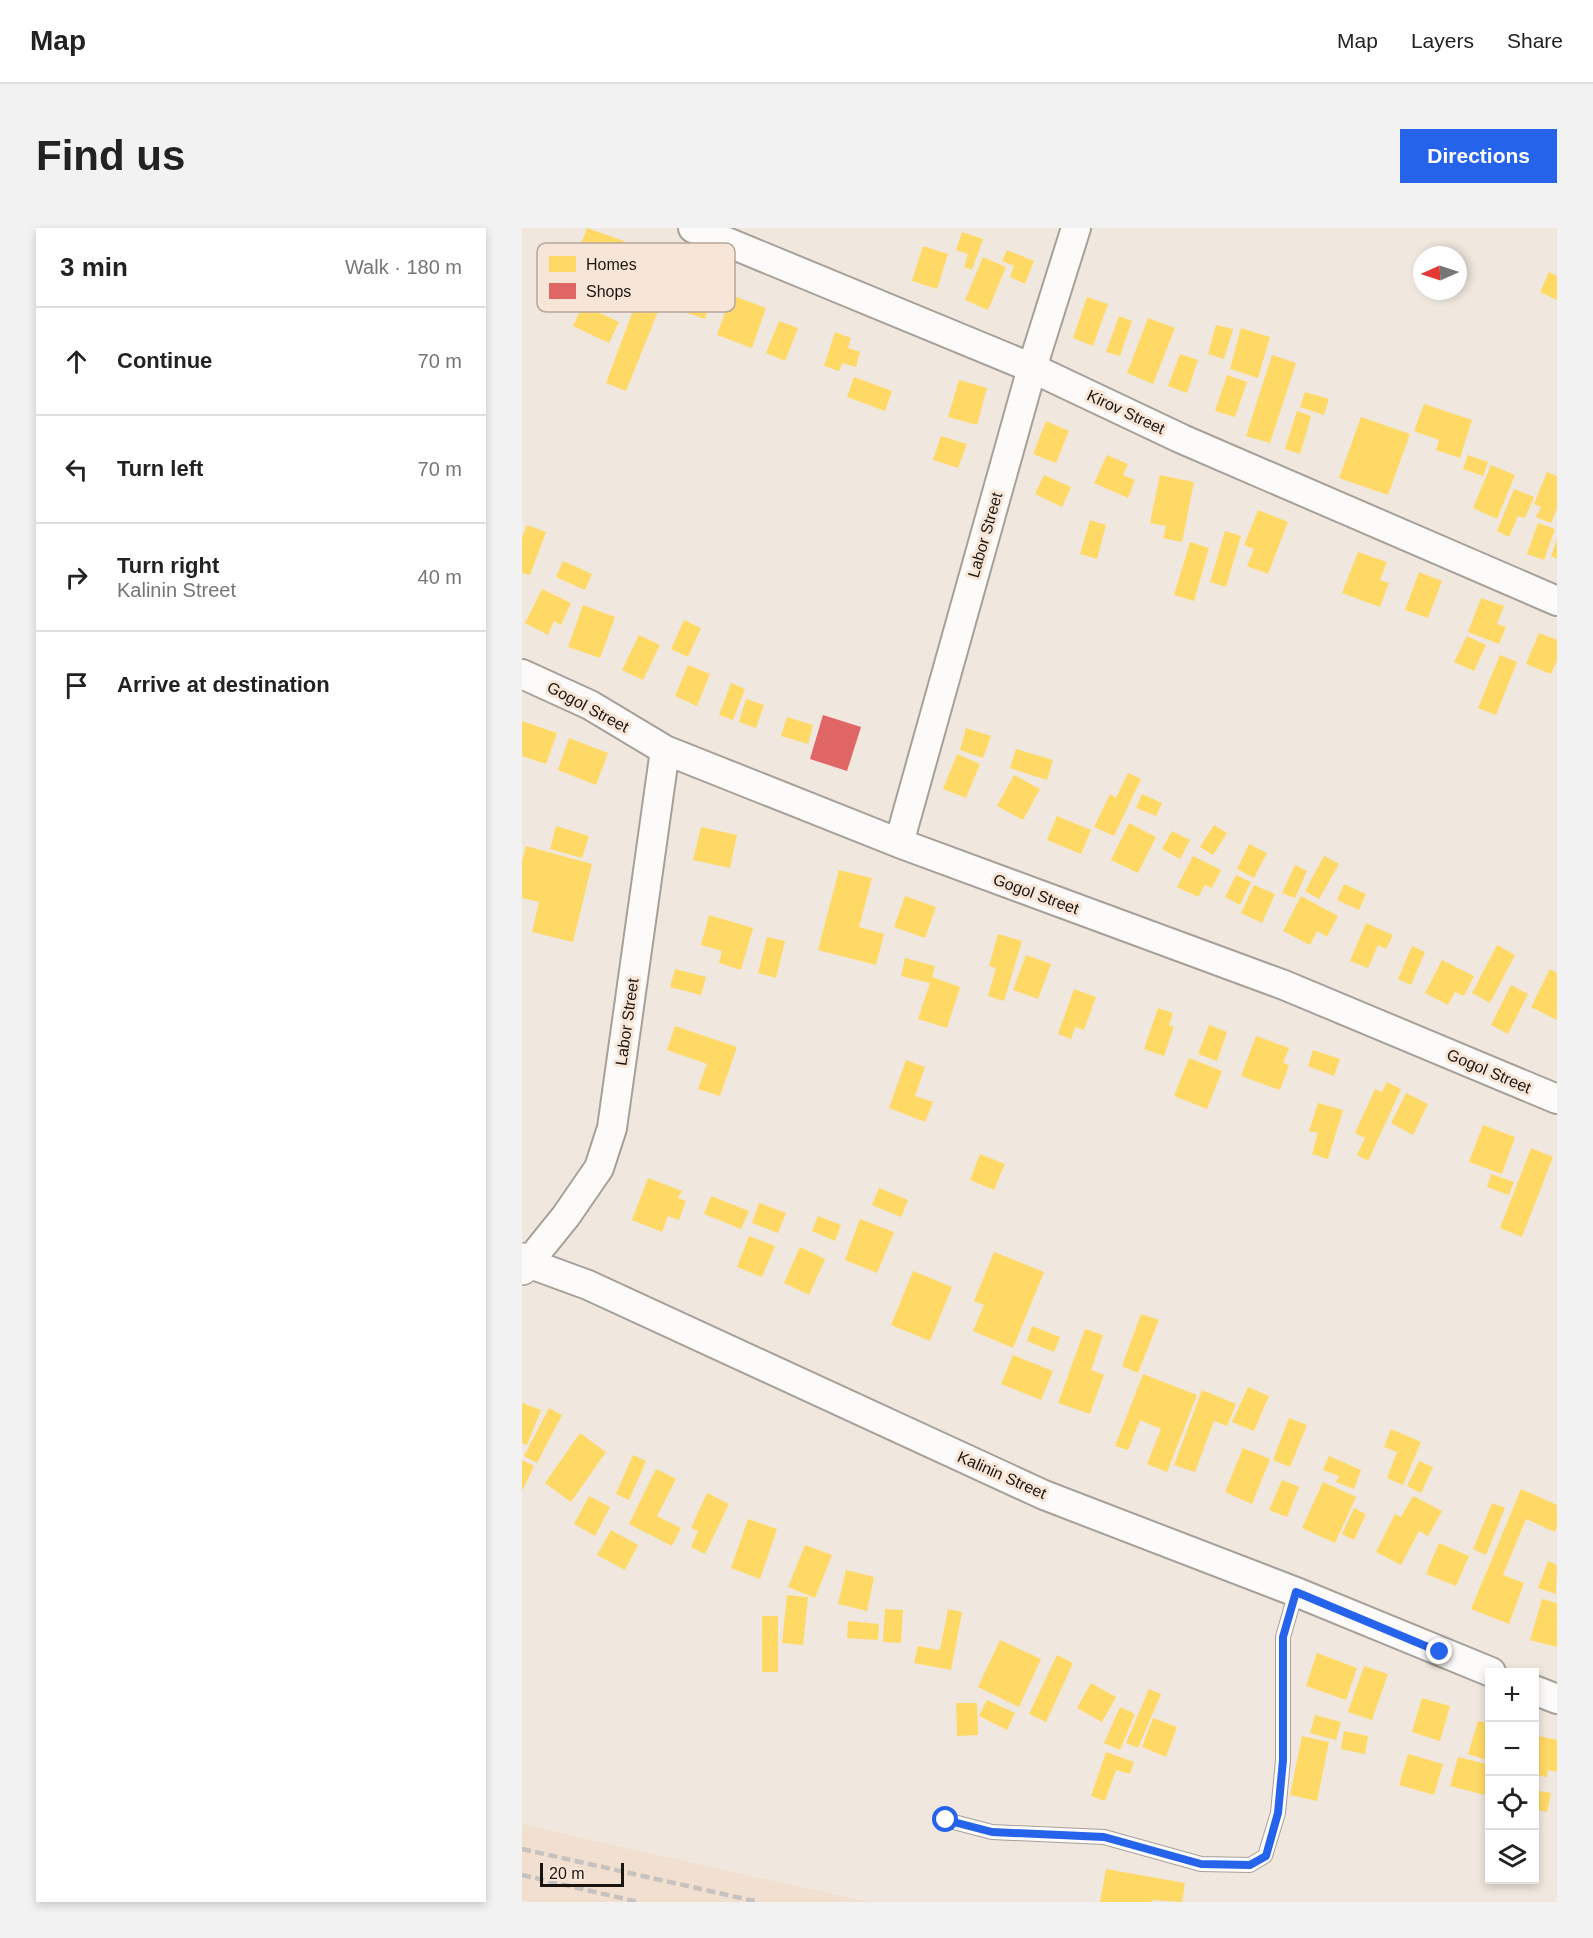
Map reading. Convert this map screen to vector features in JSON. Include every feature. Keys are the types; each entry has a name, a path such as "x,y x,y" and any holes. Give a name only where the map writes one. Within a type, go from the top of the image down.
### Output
{"street":[{"name":"Kirov Street","path":"693,228 729,243"},
{"name":"Labor Street","path":"899,843 1032,368 1076,228"},
{"name":"Kirov Street","path":"735,245 1032,368 1182,439 1557,601"},
{"name":"Gogol Street","path":"522,674 590,705 665,750 899,843 1284,985 1557,1099"},
{"name":"Labor Street","path":"524,1264 566,1216 599,1168 612,1128 665,750"},
{"name":"Kalinin Street","path":"524,1264 588,1285 1044,1495 1296,1592 1485,1670"},
{"path":"1539,1692 1557,1699"}],"lane":[{"path":"946,1820 992,1832 1104,1837 1201,1864 1250,1865 1266,1856 1278,1813 1283,1760 1283,1637 1296,1592"}],"shaded area":[{"path":"522,1824 868,1902 531,1902 522,1900"}],"building: Homes":[{"path":"587,228 624,241 623,243 581,243"},
{"path":"962,232 983,239 972,270 964,267 968,254 956,250"},
{"path":"923,246 948,254 937,289 912,281"},
{"path":"1007,250 1034,261 1025,284 1010,277 1014,266 1002,261"},
{"path":"983,257 1006,267 988,310 965,300"},
{"path":"1549,272 1557,276 1557,300 1540,292"},
{"path":"735,296 766,308 752,348 717,335 725,312 735,312"},
{"path":"1087,297 1108,304 1093,346 1073,338"},
{"path":"580,312 598,312 619,322 609,343 573,326"},
{"path":"633,312 658,312 626,391 606,383"},
{"path":"684,312 708,312 705,319"},
{"path":"1119,316 1132,321 1120,356 1106,352"},
{"path":"1148,318 1175,328 1153,384 1127,373"},
{"path":"779,321 798,328 785,361 766,353"},
{"path":"1216,325 1233,329 1224,359 1208,354"},
{"path":"1241,328 1270,337 1258,378 1230,369"},
{"path":"835,332 851,338 848,348 860,352 856,367 842,363 839,371 824,366"},
{"path":"1180,354 1198,360 1187,393 1168,386"},
{"path":"1272,355 1296,363 1270,443 1246,436"},
{"path":"1227,375 1247,382 1235,417 1215,411"},
{"path":"854,377 892,391 885,411 847,397"},
{"path":"959,380 987,388 977,425 948,417"},
{"path":"1305,392 1329,399 1324,415 1300,407"},
{"path":"1424,404 1472,420 1460,458 1436,450 1439,440 1414,431"},
{"path":"1297,411 1311,416 1300,454 1285,449"},
{"path":"1361,417 1410,434 1388,495 1339,478"},
{"path":"1046,421 1069,431 1056,463 1033,454"},
{"path":"941,436 967,444 958,468 933,460"},
{"path":"1107,455 1128,464 1123,475 1135,480 1128,498 1094,483"},
{"path":"1468,455 1488,462 1483,476 1463,469"},
{"path":"1491,465 1515,475 1497,519 1473,508"},
{"path":"1547,472 1557,476 1557,508 1551,523 1536,517 1541,507 1534,504"},
{"path":"1044,475 1071,487 1062,507 1035,494"},
{"path":"1160,475 1194,482 1182,542 1163,538 1166,526 1150,523"},
{"path":"1514,489 1534,497 1525,518 1518,516 1509,537 1497,531"},
{"path":"1258,510 1288,522 1268,574 1247,566 1254,549 1244,545"},
{"path":"1090,520 1106,525 1097,559 1080,554"},
{"path":"1538,523 1555,529 1544,560 1527,554"},
{"path":"527,525 546,532 530,575 522,573 522,538"},
{"path":"1225,531 1241,536 1226,587 1210,582"},
{"path":"1557,539 1557,559 1551,556"},
{"path":"1190,542 1209,548 1194,601 1174,595"},
{"path":"1358,552 1387,562 1380,580 1389,583 1380,607 1342,593"},
{"path":"563,561 592,574 585,590 556,577"},
{"path":"1419,572 1442,581 1428,618 1405,610"},
{"path":"542,589 571,603 561,625 554,621 548,635 525,623"},
{"path":"1481,598 1504,606 1497,624 1506,627 1499,644 1468,632"},
{"path":"583,605 615,617 600,658 568,647"},
{"path":"684,620 701,628 688,657 671,649"},
{"path":"1539,633 1557,640 1557,660 1551,674 1526,664"},
{"path":"639,635 660,645 643,680 622,670"},
{"path":"1467,636 1486,645 1474,671 1454,662"},
{"path":"1500,655 1517,662 1496,715 1478,708"},
{"path":"688,665 710,674 697,706 675,696"},
{"path":"731,683 745,689 733,720 719,715"},
{"path":"746,699 764,705 756,728 739,722"},
{"path":"787,717 813,725 808,744 781,736"},
{"path":"522,721 557,733 546,764 522,756"},
{"path":"966,728 991,736 983,758 960,750"},
{"path":"569,738 608,753 596,785 558,770"},
{"path":"1016,749 1053,760 1047,780 1010,768"},
{"path":"957,754 980,764 966,798 943,789"},
{"path":"1128,773 1141,779 1114,836 1094,827 1110,794 1116,798"},
{"path":"1014,775 1040,789 1023,820 997,806"},
{"path":"1142,794 1162,803 1156,816 1136,808"},
{"path":"1057,816 1091,830 1081,854 1047,840"},
{"path":"1129,823 1156,837 1138,873 1111,860"},
{"path":"1214,825 1227,833 1213,855 1200,847"},
{"path":"556,826 589,836 582,858 550,849"},
{"path":"701,827 737,835 730,868 693,860"},
{"path":"1172,831 1190,840 1180,859 1162,849"},
{"path":"1249,844 1267,853 1254,878 1237,869"},
{"path":"526,846 592,864 573,942 532,932 539,902 522,898 522,861"},
{"path":"1193,856 1221,870 1212,888 1205,885 1198,897 1177,887"},
{"path":"1324,856 1339,864 1319,899 1305,891"},
{"path":"1295,865 1307,871 1295,898 1282,893"},
{"path":"839,870 872,878 859,927 884,934 876,965 818,950"},
{"path":"1236,875 1251,882 1240,905 1225,897"},
{"path":"1344,884 1366,894 1359,910 1337,900"},
{"path":"1254,885 1275,894 1262,923 1241,913"},
{"path":"905,896 936,907 925,938 894,927"},
{"path":"1301,896 1338,916 1327,937 1317,931 1310,945 1283,931"},
{"path":"709,915 753,928 741,970 719,963 722,951 701,945"},
{"path":"1366,923 1393,935 1386,949 1378,945 1368,968 1350,961"},
{"path":"998,934 1022,941 1004,1001 988,996 996,968 989,966"},
{"path":"767,937 785,941 776,978 758,973"},
{"path":"1497,945 1515,955 1490,1003 1472,993"},
{"path":"1412,946 1425,952 1411,985 1398,979"},
{"path":"1026,955 1051,964 1038,999 1013,990"},
{"path":"905,958 935,966 932,977 960,987 947,1028 918,1019 930,983 901,976"},
{"path":"1442,960 1474,976 1464,996 1455,992 1448,1005 1425,993"},
{"path":"675,969 706,977 701,995 670,987"},
{"path":"1550,969 1557,973 1557,1020 1531,1007"},
{"path":"1511,985 1528,994 1508,1034 1491,1025"},
{"path":"1074,989 1096,997 1084,1030 1075,1027 1071,1039 1058,1034"},
{"path":"1158,1008 1173,1013 1169,1025 1174,1027 1164,1056 1144,1049"},
{"path":"1209,1025 1227,1032 1217,1061 1198,1054"},
{"path":"675,1026 737,1047 720,1096 698,1089 707,1064 667,1050"},
{"path":"1256,1036 1289,1048 1283,1063 1289,1065 1280,1090 1241,1076"},
{"path":"1313,1050 1340,1059 1334,1076 1308,1066"},
{"path":"1189,1058 1222,1071 1207,1109 1174,1096"},
{"path":"906,1060 925,1067 915,1096 933,1102 925,1122 889,1108"},
{"path":"1387,1082 1401,1089 1368,1161 1357,1155 1365,1138 1355,1133 1375,1089 1382,1092"},
{"path":"1406,1093 1428,1104 1413,1135 1391,1123"},
{"path":"1318,1103 1343,1110 1328,1159 1312,1154 1318,1133 1309,1131"},
{"path":"1483,1125 1515,1137 1502,1174 1469,1162"},
{"path":"1531,1148 1553,1157 1522,1237 1500,1228"},
{"path":"980,1154 1005,1164 994,1190 970,1180"},
{"path":"1491,1174 1514,1182 1509,1195 1487,1187"},
{"path":"648,1178 682,1191 678,1198 686,1201 679,1220 668,1216 662,1232 632,1220"},
{"path":"879,1188 908,1200 901,1217 872,1205"},
{"path":"711,1196 749,1211 741,1229 704,1214"},
{"path":"759,1203 786,1213 778,1233 752,1223"},
{"path":"818,1216 841,1225 835,1241 812,1231"},
{"path":"860,1219 894,1232 877,1273 845,1260"},
{"path":"749,1236 775,1246 762,1277 737,1267"},
{"path":"800,1247 825,1259 809,1295 784,1283"},
{"path":"994,1252 1044,1272 1013,1348 973,1331 984,1305 974,1301"},
{"path":"913,1271 952,1287 930,1341 891,1325"},
{"path":"1141,1314 1159,1320 1138,1373 1122,1366"},
{"path":"1032,1326 1060,1337 1054,1352 1027,1341"},
{"path":"1085,1329 1103,1335 1091,1370 1104,1375 1090,1414 1058,1403"},
{"path":"1013,1355 1053,1371 1041,1400 1001,1384"},
{"path":"1143,1374 1197,1395 1167,1472 1147,1464 1161,1429 1140,1420 1128,1450 1115,1446"},
{"path":"1248,1387 1269,1396 1254,1431 1232,1422"},
{"path":"1202,1390 1236,1404 1227,1426 1214,1421 1195,1472 1174,1465"},
{"path":"522,1403 541,1410 527,1445 522,1443"},
{"path":"549,1408 562,1415 537,1463 524,1456"},
{"path":"1289,1418 1307,1425 1290,1467 1273,1460"},
{"path":"1391,1429 1421,1442 1403,1485 1387,1478 1397,1452 1384,1447"},
{"path":"580,1433 606,1452 571,1502 545,1483"},
{"path":"1243,1448 1270,1459 1252,1504 1225,1492"},
{"path":"633,1455 646,1461 629,1500 616,1494"},
{"path":"1329,1456 1361,1470 1354,1489 1336,1482 1339,1476 1323,1470"},
{"path":"522,1460 534,1466 522,1491"},
{"path":"1419,1461 1433,1467 1421,1493 1407,1486"},
{"path":"656,1469 676,1479 657,1516 681,1528 672,1546 629,1524"},
{"path":"1282,1480 1299,1487 1287,1517 1269,1510"},
{"path":"1323,1482 1356,1497 1335,1543 1302,1528"},
{"path":"1521,1489 1557,1505 1557,1526 1555,1532 1526,1519 1503,1575 1524,1583 1509,1624 1471,1609"},
{"path":"707,1493 729,1504 705,1554 691,1547 698,1531 691,1528"},
{"path":"589,1496 610,1507 595,1536 574,1524"},
{"path":"1413,1496 1442,1511 1428,1536 1419,1531 1401,1565 1376,1552 1395,1514 1401,1517"},
{"path":"1492,1503 1505,1508 1486,1555 1473,1549"},
{"path":"1354,1508 1366,1514 1354,1540 1342,1534"},
{"path":"748,1519 777,1529 760,1579 731,1568"},
{"path":"611,1530 638,1545 625,1570 597,1555"},
{"path":"1439,1543 1469,1556 1456,1586 1426,1574"},
{"path":"805,1545 832,1555 815,1598 788,1587"},
{"path":"1548,1561 1557,1565 1556,1594 1538,1588"},
{"path":"846,1570 874,1577 867,1611 838,1604"},
{"path":"787,1595 808,1597 803,1645 782,1643"},
{"path":"1542,1599 1557,1603 1557,1647 1530,1640"},
{"path":"885,1609 903,1610 901,1643 883,1642"},
{"path":"948,1609 962,1612 951,1670 914,1663 918,1646 940,1650"},
{"path":"762,1616 778,1616 778,1672 762,1672"},
{"path":"848,1621 879,1624 878,1640 847,1638"},
{"path":"1000,1640 1041,1659 1019,1707 978,1687"},
{"path":"1317,1653 1357,1668 1346,1700 1306,1686"},
{"path":"1057,1655 1073,1663 1046,1722 1029,1714"},
{"path":"1364,1666 1388,1674 1372,1720 1348,1712"},
{"path":"1091,1683 1116,1697 1102,1722 1077,1708"},
{"path":"1149,1689 1161,1694 1138,1748 1126,1743"},
{"path":"1422,1698 1450,1706 1440,1741 1412,1732"},
{"path":"987,1700 1015,1713 1007,1730 979,1716"},
{"path":"956,1703 977,1703 978,1735 957,1736"},
{"path":"1120,1707 1135,1714 1120,1750 1104,1743"},
{"path":"1315,1715 1341,1722 1336,1740 1310,1733"},
{"path":"1153,1718 1177,1727 1166,1757 1142,1747"},
{"path":"1478,1721 1485,1723 1485,1759 1468,1754"},
{"path":"1344,1731 1368,1736 1365,1754 1341,1749"},
{"path":"1302,1736 1329,1742 1317,1801 1290,1795"},
{"path":"1539,1736 1557,1740 1557,1772 1548,1770 1547,1777 1539,1776"},
{"path":"1106,1752 1134,1762 1130,1774 1116,1770 1105,1801 1091,1796"},
{"path":"1408,1754 1443,1764 1434,1795 1399,1785"},
{"path":"1458,1757 1485,1764 1485,1795 1450,1786"},
{"path":"1539,1791 1551,1793 1547,1812 1539,1810"},
{"path":"1106,1869 1185,1883 1182,1902 1152,1900 1151,1902 1100,1902"}],"building: Shops":[{"path":"823,715 861,727 847,771 810,759"}],"railway":[{"path":"522,1849 759,1902"},
{"path":"522,1875 638,1902"}],"route":[{"path":"946,1820 992,1832 1104,1837 1201,1864 1250,1865 1266,1856 1278,1813 1283,1760 1283,1637 1296,1592 1440,1652"}]}
